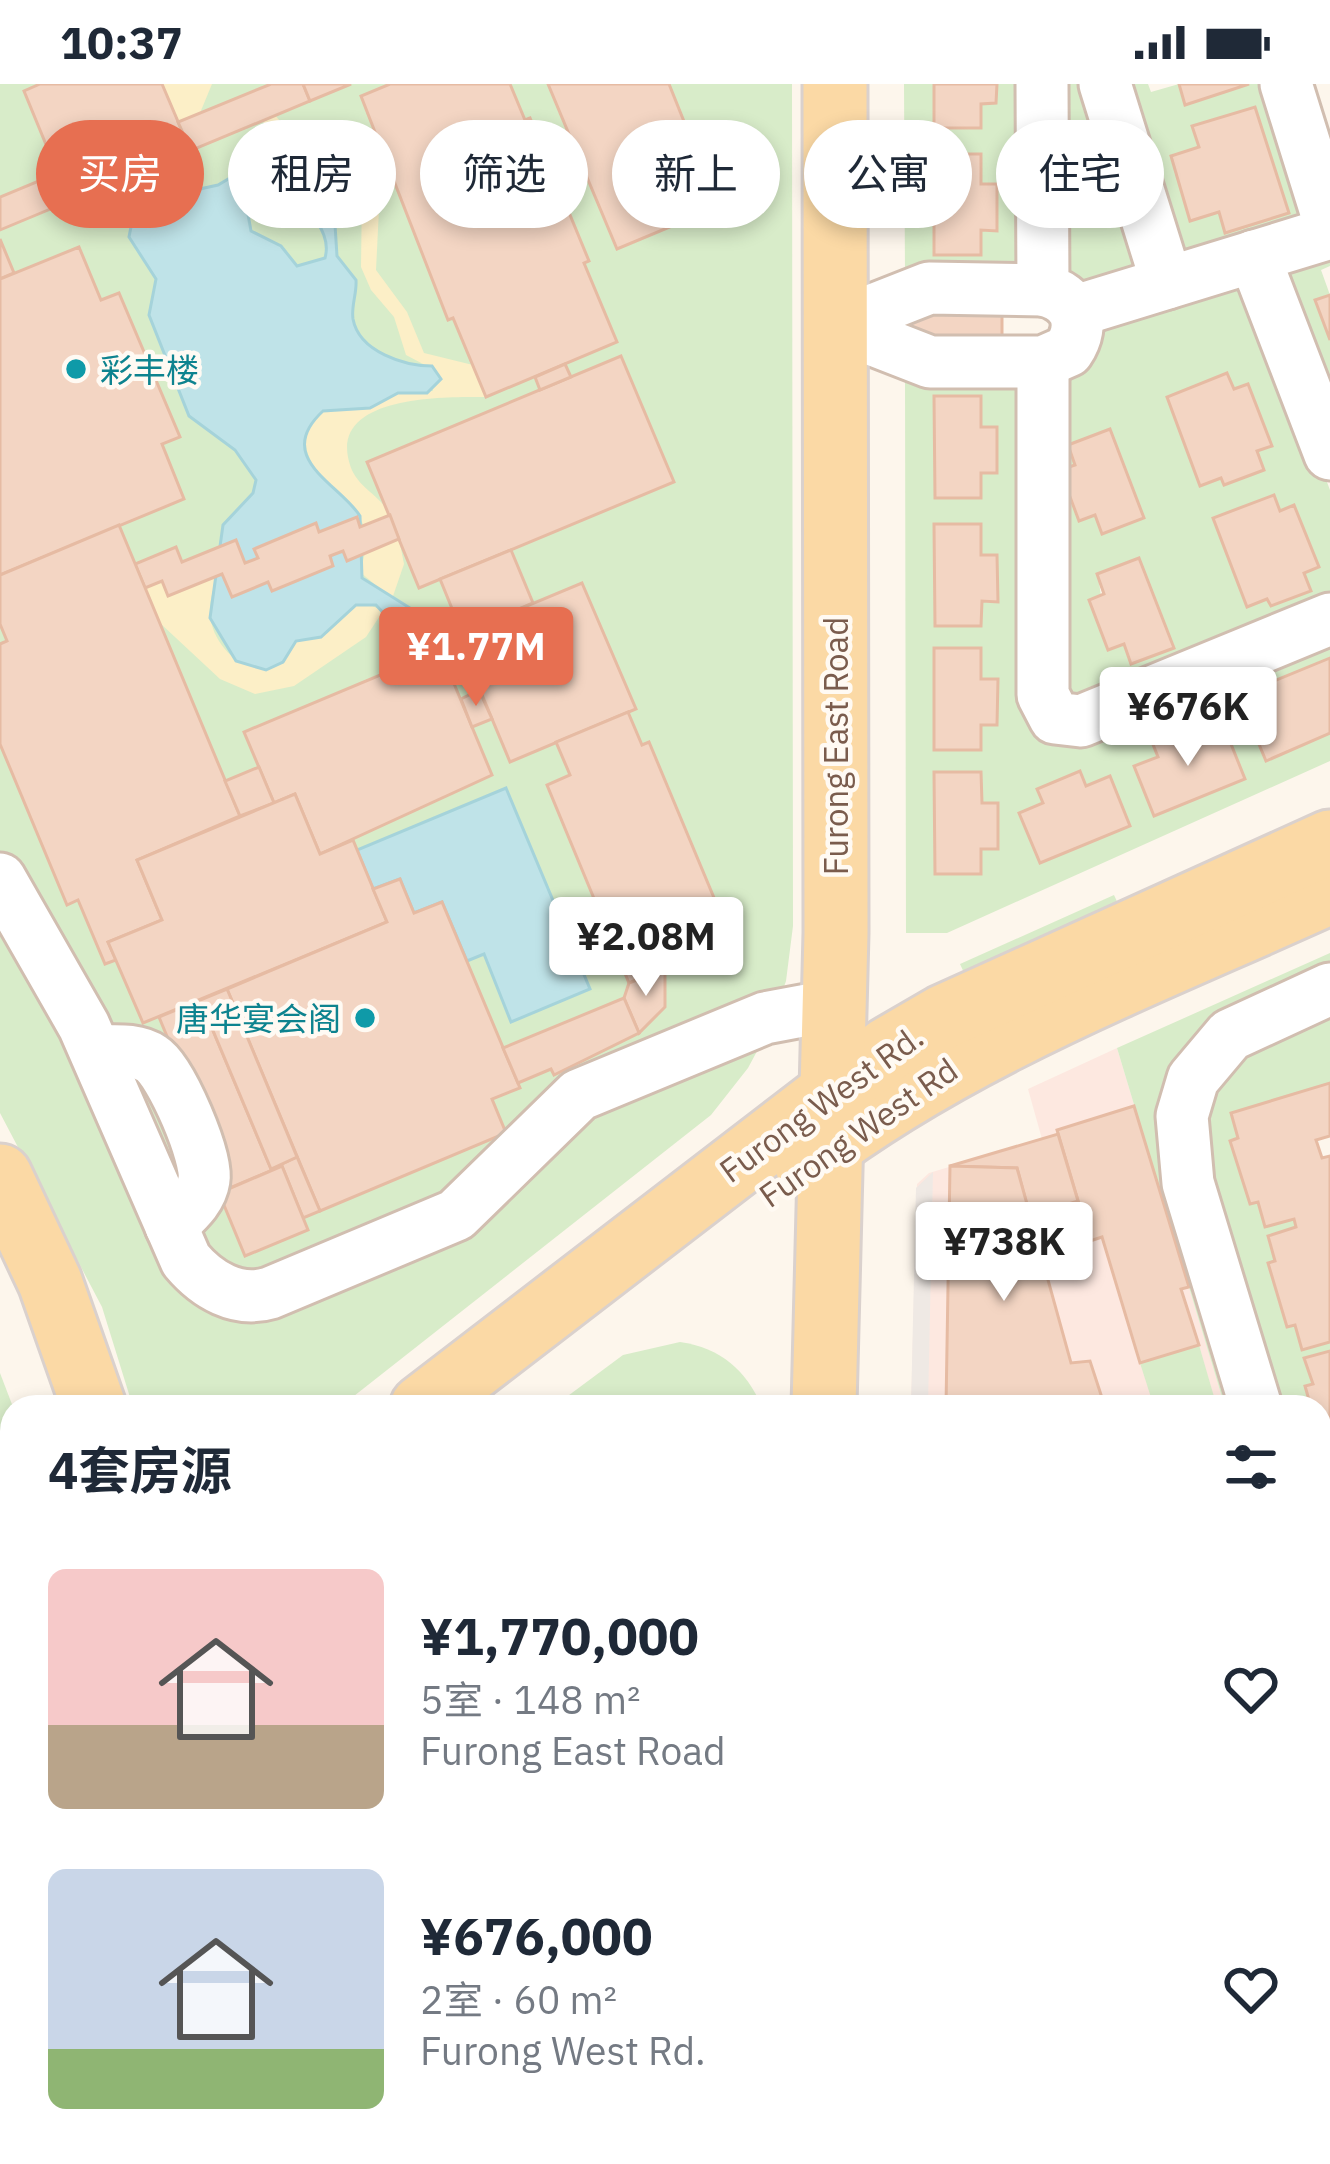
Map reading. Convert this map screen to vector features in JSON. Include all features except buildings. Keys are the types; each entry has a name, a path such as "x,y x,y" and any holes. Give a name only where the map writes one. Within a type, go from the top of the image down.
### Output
{"main road":[{"name":"Furong East Road","path":"824,1395 834,1005 835,84"},
{"name":"Furong West Rd.","path":"439,1395 830,1118 944,1017 1330,842"},
{"name":"Furong West Rd","path":"505,1395 830,1118 1330,892"},
{"path":"0,1176 50,1282 90,1395"}],"street":[{"path":"835,325 929,362 1042,362 1057,359 1076,340 1059,301 1042,84"},
{"path":"1105,84 1167,283"},
{"path":"835,325 929,288 1059,301 1167,283 1330,229 1286,84"},
{"path":"1254,256 1330,454"},
{"path":"1042,362 1043,695 1055,718 1081,721 1330,619"},
{"path":"0,879 96,1051 137,1052 155,1060 175,1091 203,1162 204,1180 197,1198 171,1226 186,1260 206,1280 238,1295 270,1293 456,1215 579,1095 765,1018 834,1005"},
{"path":"1252,1395 1188,1183 1182,1116 1192,1079 1212,1051 1248,1026 1330,989"}],"shaded area":[{"path":"1117,1048 1221,1395 911,1395 917,1184 929,1173 1042,1139 1028,1089"},
{"path":"933,1172 928,1395 911,1395 916,1188"}],"green space":[{"path":"0,84 792,84 793,926 786,981 770,1027 748,1068 711,1115 355,1395 129,1395 102,1307 0,1113"},
{"path":"904,84 934,84 934,120 904,120"},
{"path":"997,84 1029,84 1029,120 996,120 996,185 981,184 981,154 972,154 972,128 980,128 981,104 996,103"},
{"path":"1056,84 1091,84 1102,120 1057,120"},
{"path":"1119,84 1148,84 1151,92 1179,84 1185,104 1249,84 1272,84 1313,214 1182,261 1164,210 1164,120 1132,120","holes":["1255,107 1288,213 1226,233 1219,212 1190,220 1171,156 1199,147 1192,126"]},
{"path":"905,228 934,228 934,255 981,255 981,230 1027,228 1027,267 905,275"},
{"path":"1060,228 1134,228 1145,264 1094,292 1061,272"},
{"path":"1330,247 1330,266 1321,270 1330,295 1315,301 1330,340 1330,417 1278,267"},
{"path":"1251,283 1330,490 1330,605 1065,709 1059,382 1100,322","holes":["1227,374 1234,389 1248,384 1272,445 1257,451 1264,470 1225,485 1221,478 1201,486 1167,398","1110,429 1144,518 1103,534 1095,515 1079,521 1061,470 1075,465 1069,445","1273,495 1280,511 1295,506 1318,566 1304,573 1310,592 1271,606 1267,599 1247,606 1213,518","1139,559 1173,648 1132,664 1124,644 1108,650 1098,574"]},
{"path":"905,374 1023,380 1035,713 1330,633 1330,658 1257,688 1266,710 1248,718 1266,761 1330,733 1330,761 947,933 906,933","holes":["980,396 981,427 997,428 997,473 981,473 980,498 935,497 934,397","935,648 981,648 981,679 998,680 997,725 981,725 981,749 935,750","1225,730 1245,779 1155,816 1134,767","935,772 981,773 982,803 997,803 998,848 981,849 981,874","1110,777 1130,826 1040,863 1019,814 1043,803 1038,789 1086,786"]},
{"path":"1114,895 1120,908 966,977 960,964"},
{"path":"1330,953 1330,970 1183,1060 1236,1395 1221,1395 1117,1048"},
{"path":"1330,1008 1330,1083 1231,1114 1238,1138 1231,1142 1250,1204 1258,1202 1266,1227 1294,1219 1296,1227 1268,1237 1275,1261 1268,1264 1287,1326 1295,1325 1303,1350 1330,1342 1330,1351 1305,1359 1312,1395 1270,1395 1234,1285 1220,1236 1204,1142 1207,1103 1218,1071"},
{"path":"680,1342 695,1345 730,1363 755,1395 569,1395 623,1355"},
{"path":"1199,1345 1214,1395 1150,1395 1140,1363"},
{"path":"0,1373 8,1395 0,1395"}],"sand":[{"path":"162,84 212,84 200,113 177,120"},
{"path":"362,228 378,228 376,270 407,312 424,353 473,365 486,397 394,404 356,424 348,442 350,465 390,515 364,526 310,458 306,443 310,428 323,411 369,408 398,393 433,391 425,365 406,355 394,317 371,290 361,267"},
{"path":"399,539 404,564 392,599 360,572 365,553"},
{"path":"217,576 210,604 216,637 231,655 252,667 275,667 296,641 327,633 356,605 366,603 383,611 366,637 294,686 255,694 220,679 161,624 145,588 162,581 169,596"}],"water":[{"path":"228,179 228,228 250,228 281,246 297,266 325,258 320,228 335,228 337,256 356,280 353,314 364,340 385,355 432,366 441,379 427,393 398,393 370,408 323,411 304,443 315,469 360,516 362,578 410,608 420,623 418,629 399,630 376,605 356,605 321,637 296,641 283,662 266,670 236,661 210,618 223,525 253,493 256,480 235,450 189,416 149,315 156,279 129,237 131,228 204,228 204,188"},
{"path":"506,788 590,989 511,1022 484,954 467,961 442,902 414,913 400,879 373,889 357,850"}],"place":[{"name":"彩丰楼","path":"76,369"},
{"name":"唐华宴会阁","path":"365,1018"}]}
